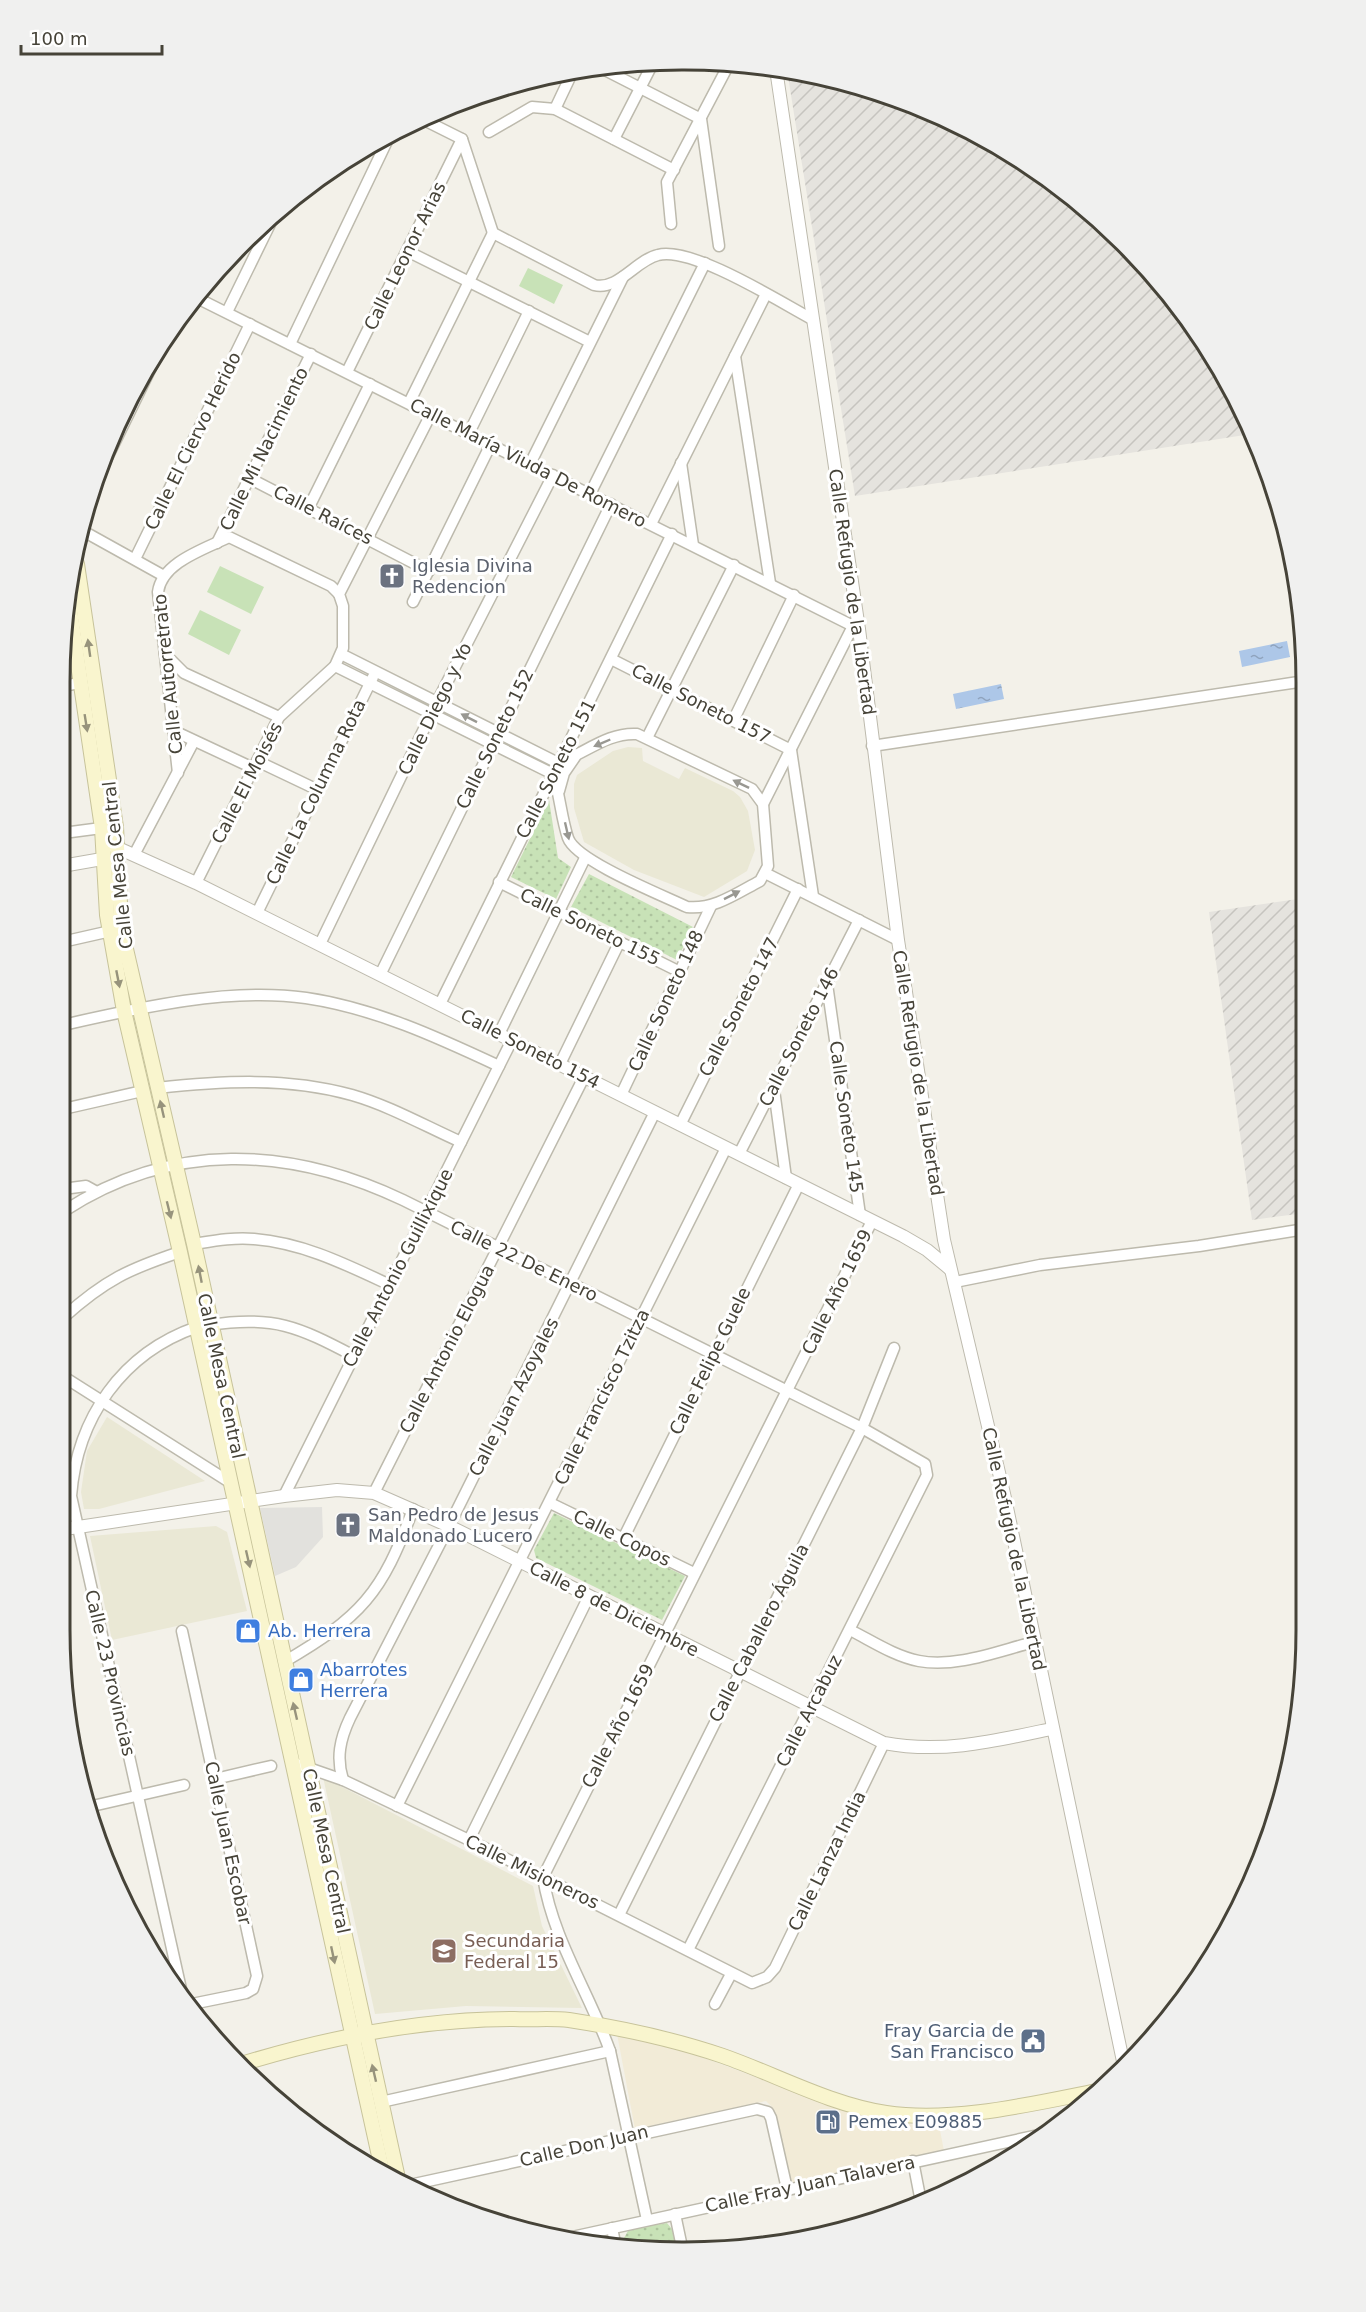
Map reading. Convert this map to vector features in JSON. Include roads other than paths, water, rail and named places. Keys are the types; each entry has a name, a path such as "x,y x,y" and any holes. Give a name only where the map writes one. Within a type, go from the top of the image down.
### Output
{"main road":[{"name":"Calle Mesa Central","path":"79,582 109,827 102,842 102,859 116,930 139,1010 194,1244 203,1326 231,1483 242,1502 284,1662 396,2169"},
{"name":"Calle Mesa Central","path":"73,632 80,683 109,827 118,847 116,930 124,1011 180,1252 203,1326 242,1502 351,2035 380,2161"},
{"path":"249,2061 303,2045 409,2024 460,2020 566,2020 640,2032 699,2049 808,2091 885,2113 963,2113 1083,2093"}],"street":[{"path":"614,139 648,72"},
{"path":"671,224 667,182 725,72"},
{"path":"615,75 702,119"},
{"name":"Calle Refugio de la Libertad","path":"777,78 856,627 897,940 950,1269 955,1282 1005,1498 1051,1729 1122,2056"},
{"path":"555,109 568,81"},
{"path":"489,132 532,107 555,109 674,170"},
{"path":"702,119 719,246"},
{"path":"433,124 462,139 493,233 594,285 607,286 651,257 661,254 678,254 705,263 812,319"},
{"name":"Calle Leonor Arias","path":"347,372 462,139"},
{"path":"290,344 383,150"},
{"path":"409,403 493,233"},
{"path":"227,312 264,237"},
{"path":"407,251 590,342"},
{"path":"590,494 705,263"},
{"path":"530,464 624,274"},
{"path":"651,524 766,294"},
{"name":"Calle María Viuda De Romero","path":"204,301 856,627"},
{"path":"469,433 529,312"},
{"name":"Calle El Ciervo Herido","path":"135,559 250,324"},
{"name":"Calle Mi Nacimiento","path":"217,543 311,354"},
{"path":"735,356 770,583"},
{"path":"309,507 370,384"},
{"path":"339,594 431,414"},
{"path":"413,602 491,444"},
{"path":"681,462 693,545"},
{"name":"Calle Diego y Yo","path":"320,944 431,714 553,475"},
{"name":"Calle Raíces","path":"249,478 429,571"},
{"name":"Calle Soneto 152","path":"380,975 611,504"},
{"path":"89,534 164,576 172,567 229,537 331,586 339,594 343,606 341,654 335,666 553,774 559,791 568,839 585,858 687,907 700,909 711,906 760,881 765,873 768,866 763,804 752,789 637,734 624,735 558,763 341,654"},
{"name":"Calle Soneto 151","path":"440,1004 672,534"},
{"path":"647,738 734,565"},
{"name":"Calle Autorretrato","path":"164,576 158,592 178,773"},
{"path":"734,719 794,595"},
{"path":"763,804 856,627"},
{"path":"165,654 184,673 279,717"},
{"name":"Calle Soneto 157","path":"611,659 671,687 791,750"},
{"name":"Calle El Moisés","path":"196,883 279,717 335,666"},
{"name":"Calle La Columna Rota","path":"257,913 376,671"},
{"path":"872,746 1296,682"},
{"path":"70,685 80,683"},
{"path":"174,732 318,790"},
{"name":"Calle Autorretrato","path":"135,853 194,741"},
{"path":"791,750 813,896"},
{"path":"559,791 564,773 577,754"},
{"path":"70,832 109,827"},
{"name":"Calle Soneto 154","path":"102,842 135,853 799,1184 927,1250 950,1269"},
{"path":"499,1034 585,858"},
{"path":"70,865 102,859"},
{"path":"765,873 897,940"},
{"name":"Calle Soneto 155","path":"499,882 680,972"},
{"name":"Calle Soneto 147","path":"680,1125 798,889"},
{"name":"Calle Soneto 148","path":"621,1095 711,906"},
{"name":"Calle Soneto 146","path":"739,1154 859,920"},
{"path":"70,940 116,930"},
{"path":"560,1064 618,943"},
{"name":"Calle Soneto 145","path":"827,983 860,1215"},
{"path":"70,1024 124,1011 247,996 306,998 346,1007 430,1033 499,1066"},
{"name":"Calle Antonio Guillixique","path":"284,1496 512,1040"},
{"name":"Calle Antonio Elogua","path":"374,1493 584,1077"},
{"path":"157,1088 225,1081 301,1084 352,1095 386,1107 461,1142"},
{"path":"773,1090 786,1178"},
{"path":"70,1107 142,1092"},
{"name":"Calle Juan Azoyales","path":"343,1780 339,1758 343,1733 655,1112"},
{"name":"Calle Francisco Tzitza","path":"397,1806 726,1148"},
{"name":"Calle 22 De Enero","path":"70,1207 95,1191 159,1168 236,1159 313,1166 375,1187 426,1212 862,1428 919,1459 927,1469"},
{"name":"Calle Felipe Guele","path":"623,1539 799,1184"},
{"name":"Calle 22 De Enero","path":"70,1188 86,1186 95,1191"},
{"name":"Calle Año 1659","path":"543,1877 872,1221"},
{"path":"955,1282 1040,1265 1199,1246 1296,1230"},
{"path":"194,1244 251,1239 280,1242 314,1251 390,1285"},
{"path":"70,1312 108,1281 131,1269 180,1252"},
{"name":"Calle 23 Provincias","path":"178,1974 137,1796 71,1528 74,1467 82,1438 101,1401 135,1361 174,1335 203,1326 242,1320 292,1326 354,1356"},
{"name":"Calle Caballero Águila","path":"619,1915 862,1428 894,1348"},
{"path":"70,1381 231,1483"},
{"name":"Calle Arcabuz","path":"688,1950 850,1630 927,1475 927,1469"},
{"name":"Calle 8 de Diciembre","path":"71,1528 284,1496 337,1490 374,1493 449,1526 884,1743 926,1748 968,1746 1051,1729"},
{"name":"Calle Copos","path":"550,1503 694,1573"},
{"path":"284,1662 337,1629 371,1597 400,1546 413,1509"},
{"path":"469,1840 589,1596"},
{"path":"850,1630 895,1653 920,1661 955,1661 1034,1642"},
{"name":"Calle Juan Escobar","path":"182,1631 257,1976 256,1984 246,1993 198,2004"},
{"name":"Calle Lanza India","path":"767,1977 774,1968 884,1743"},
{"name":"Calle Misioneros","path":"294,1763 343,1780 469,1840 731,1974 752,1983 767,1977"},
{"path":"215,1779 271,1766"},
{"path":"96,1805 184,1785"},
{"path":"543,1877 555,1930 601,2026 610,2051 646,2220"},
{"path":"715,2004 731,1974"},
{"path":"381,2102 610,2051"},
{"name":"Calle Don Juan","path":"421,2182 628,2136 763,2109 771,2118 787,2189"},
{"name":"Calle Fray Juan Talavera","path":"587,2234 1022,2139"},
{"path":"912,2162 919,2194"},
{"path":"675,2214 681,2242"},
{"path":"612,2228 614,2237"}],"water":[{"path":"1287,641 1290,657 1242,667 1239,651"},
{"path":"1001,684 1004,699 956,709 953,694"}],"place":[{"name":"Iglesia Divina Redencion","path":"392,576"},
{"name":"San Pedro de Jesus Maldonado Lucero","path":"348,1525"},
{"name":"Ab. Herrera","path":"248,1631"},
{"name":"Abarrotes Herrera","path":"301,1680"},
{"name":"Secundaria Federal 15","path":"444,1951"},
{"name":"Fray Garcia de San Francisco","path":"1033,2041"},
{"name":"Pemex E09885","path":"828,2122"}]}
